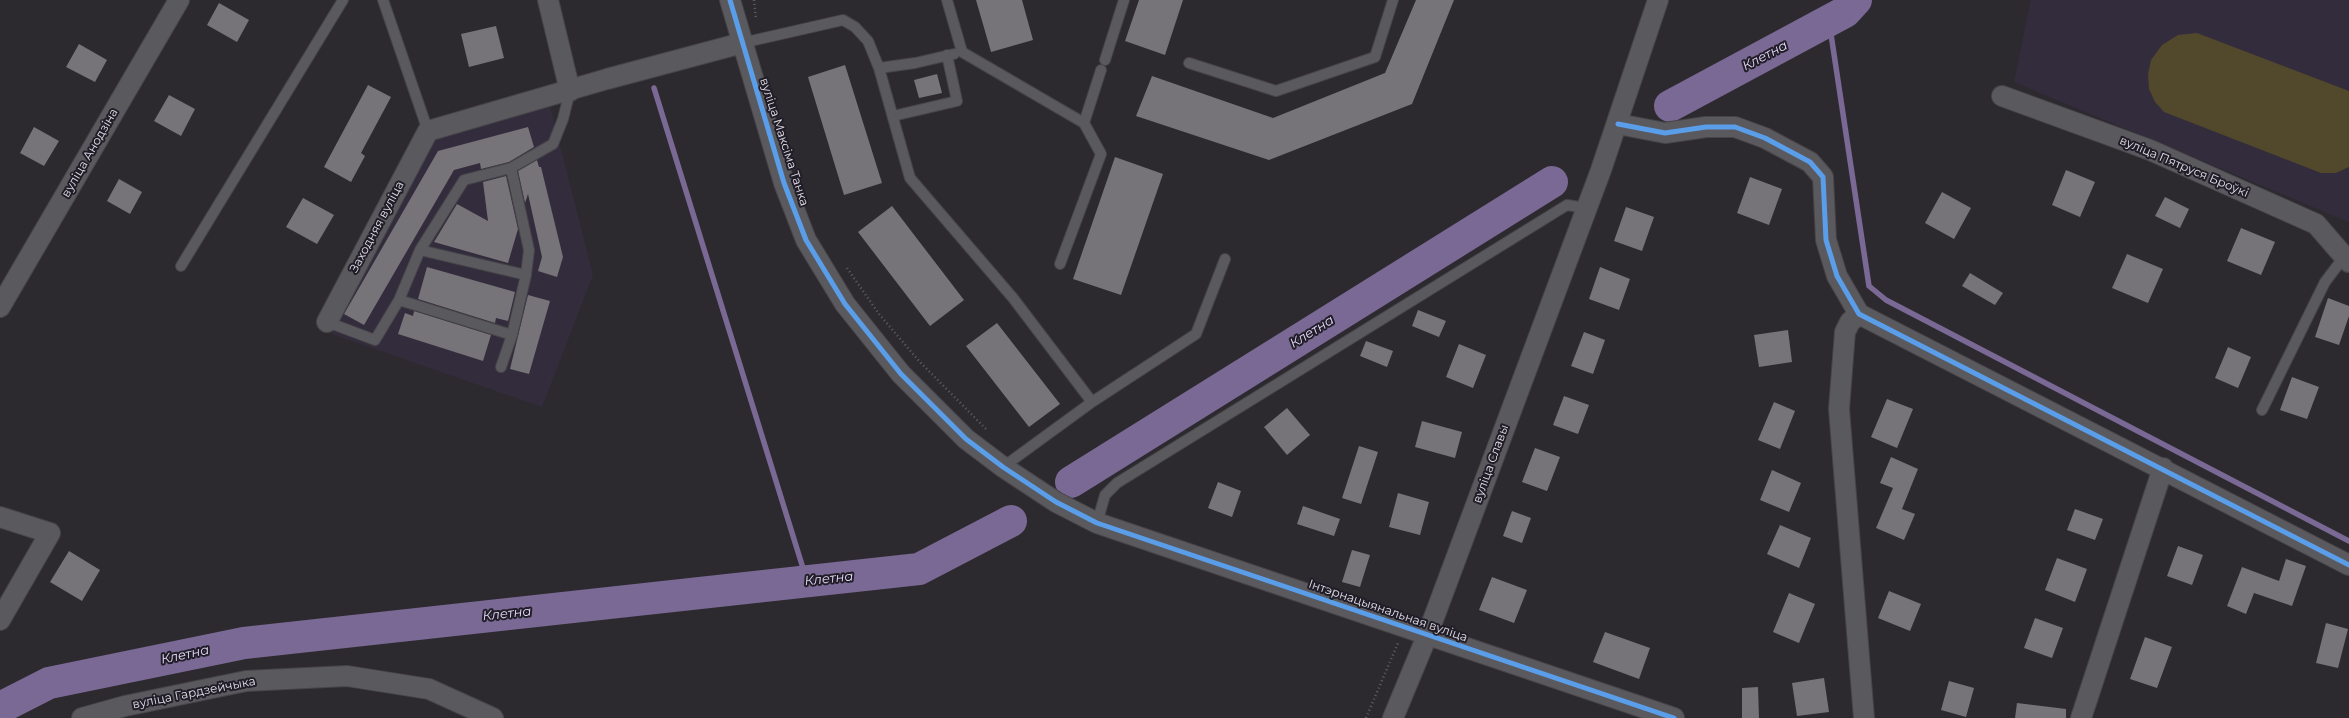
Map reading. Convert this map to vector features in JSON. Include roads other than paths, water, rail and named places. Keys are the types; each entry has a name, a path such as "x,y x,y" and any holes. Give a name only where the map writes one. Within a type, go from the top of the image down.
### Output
{"street":[{"name":"вуліца Анодзіна","path":"0,307 179,0"},
{"path":"548,0 570,90"},
{"name":"вуліца Максіма Танка","path":"730,0 751,41 784,183 806,240 846,304 901,374 966,438 1003,467 1044,494 1097,523"},
{"name":"вуліца Славы","path":"1393,718 1427,636 1618,124 1658,0"},
{"path":"428,132 718,48 751,41"},
{"name":"вуліца Пятруся Броўкі","path":"2002,96 2150,150 2316,224 2346,260"},
{"path":"1618,124 1665,133 1706,127 1735,127 1765,138 1810,162 1823,177 1826,240 1837,276 1859,314 2163,468 2349,565"},
{"name":"Заходняя вуліца","path":"327,322 428,132"},
{"path":"1859,314 1850,322 1845,332 1839,409 1864,718"},
{"path":"2081,718 2163,468"},
{"path":"0,517 50,533 0,620"},
{"name":"Інтэрнацыянальная вуліца","path":"1097,523 1427,636 1674,718"},
{"name":"вуліца Гардзейчыка","path":"82,718 125,706 246,680 347,676 429,689 493,718"}],"lane":[{"path":"181,266 343,0"},
{"path":"383,0 428,132"},
{"path":"947,0 962,52 1084,123 1101,154 1060,264"},
{"path":"1105,60 1124,0"},
{"path":"1189,64 1276,91 1375,57 1393,0"},
{"path":"751,41 843,20 855,27 868,41 879,68 910,178 1013,298 1092,402"},
{"path":"879,68 962,52"},
{"path":"893,116 957,101 947,56"},
{"path":"1084,123 1101,70"},
{"path":"327,322 376,340 399,300 420,250 464,180 511,168 553,144 563,119 570,90"},
{"path":"501,367 512,335 526,275 529,250 511,168"},
{"path":"1097,523 1105,495 1117,482 1567,206 1586,208"},
{"path":"420,250 526,275"},
{"path":"1003,467 1092,402 1196,334 1226,259"},
{"path":"2262,410 2325,282 2346,260"},
{"path":"399,300 512,335"}],"waterway":[{"name":"Клетна","path":"1670,106 1845,12 1856,0"},
{"path":"1829,21 1869,286 1886,300 2349,541"},
{"path":"654,88 807,581"},
{"name":"Клетна","path":"1071,482 1552,182"},
{"name":"Клетна","path":"0,708 49,683 244,643 919,569 1011,521"}]}
